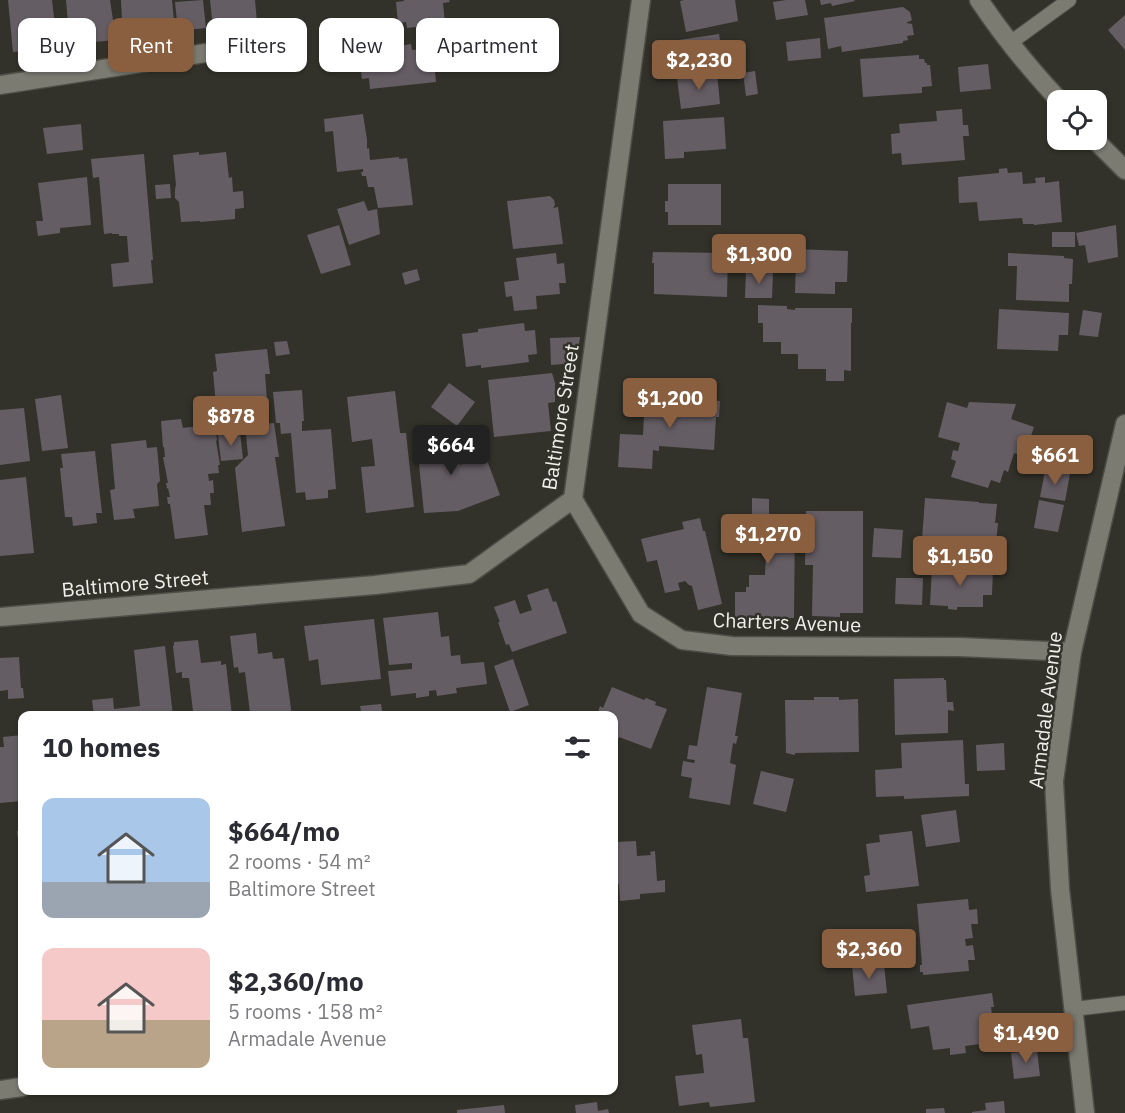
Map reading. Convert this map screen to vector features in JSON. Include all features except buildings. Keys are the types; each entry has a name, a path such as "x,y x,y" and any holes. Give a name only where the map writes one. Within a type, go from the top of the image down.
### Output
{"street":[{"name":"Baltimore Street","path":"0,617 375,585 469,574 573,499 641,0"},
{"path":"979,0 995,25 1050,90"},
{"path":"0,85 206,53"},
{"path":"1105,150 1125,170"},
{"name":"Armadale Avenue","path":"1085,1113 1060,889 1054,781 1072,652 1125,424"},
{"name":"Charters Avenue","path":"573,499 641,614 682,640 732,646 959,647 1072,652"},
{"path":"0,1090 18,1088"}],"lane":[{"path":"1010,43 1069,0"},
{"path":"1074,1009 1125,1003"}]}
